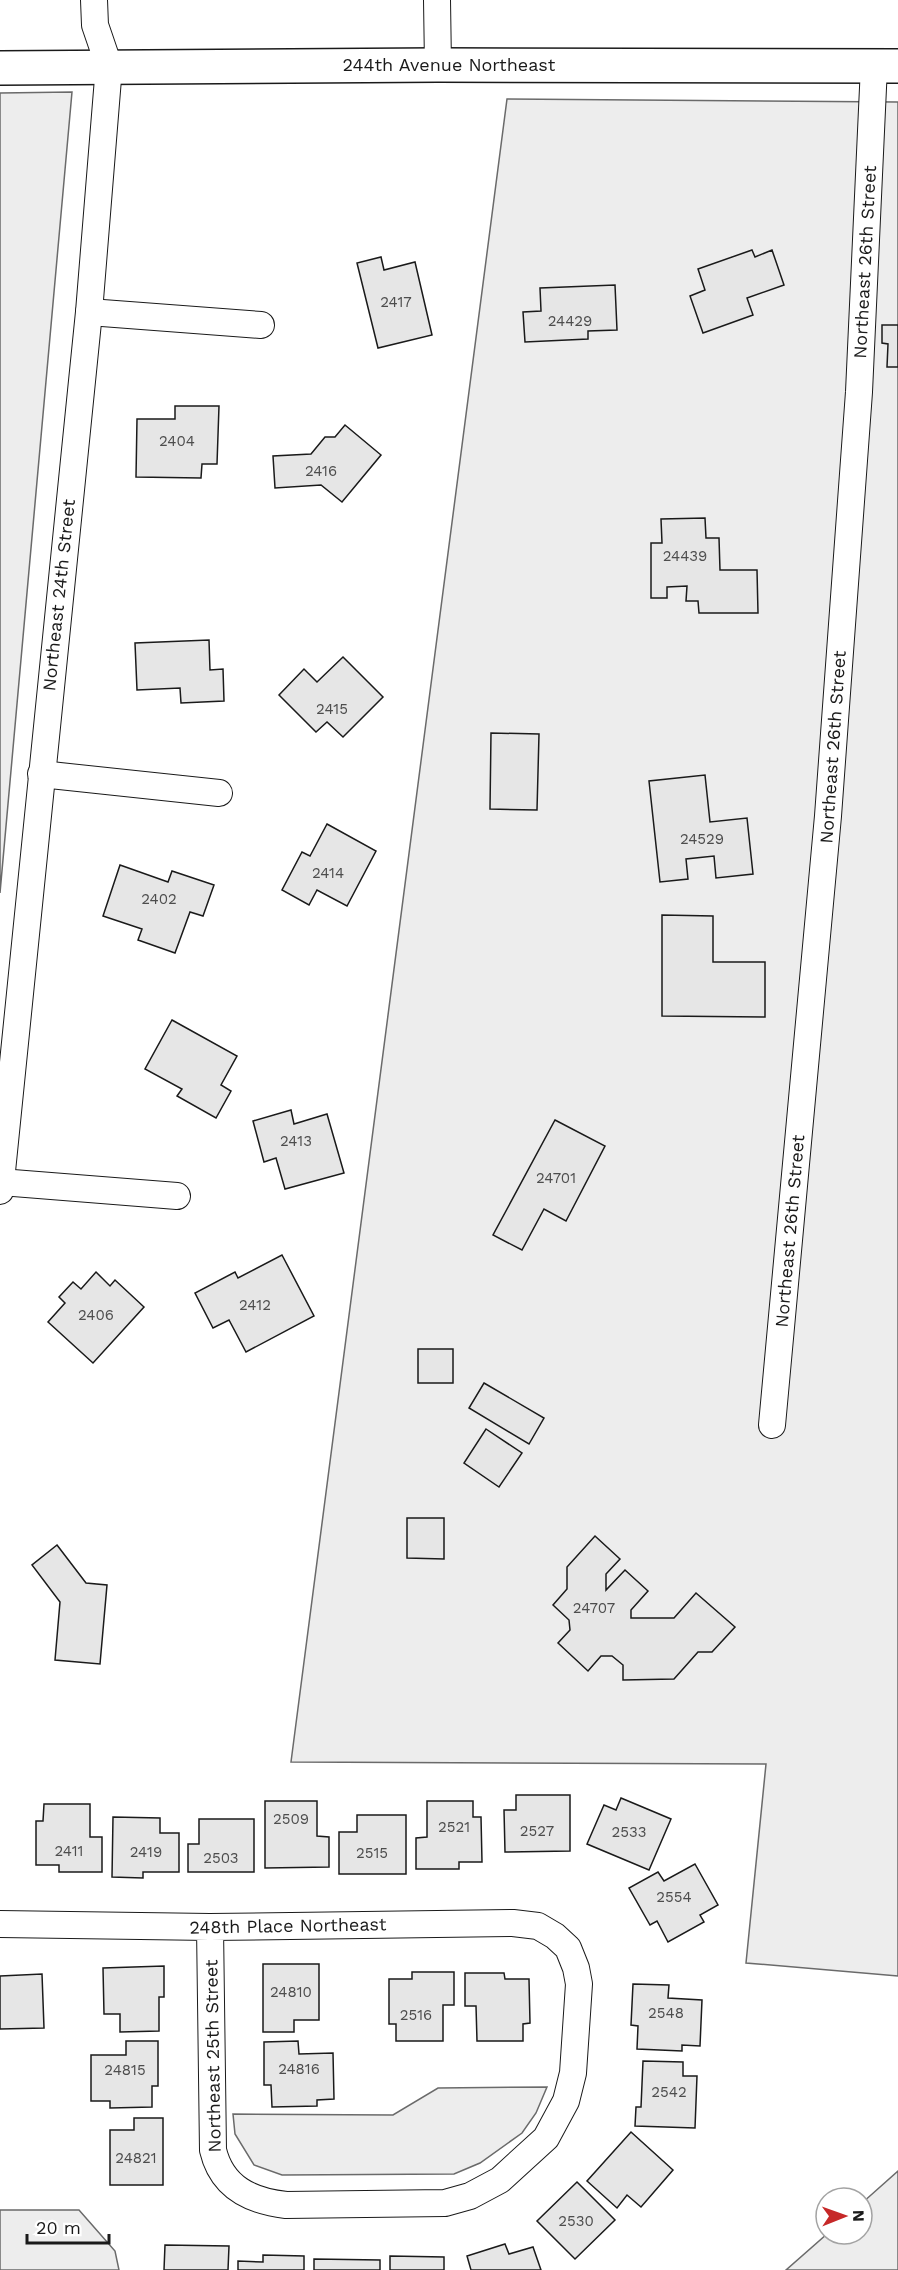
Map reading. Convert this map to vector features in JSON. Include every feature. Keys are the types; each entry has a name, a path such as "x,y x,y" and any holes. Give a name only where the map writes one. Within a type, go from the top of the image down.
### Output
{"street":[{"name":"Northeast 24th Street","path":"0,1191 89,312 109,66 95,25 94,0"},
{"path":"437,0 438,65"},
{"name":"244th Avenue Northeast","path":"0,68 438,65 886,66"},
{"name":"Northeast 26th Street","path":"772,1425 831,781 859,392 886,66"},
{"path":"89,312 261,326"},
{"path":"41,774 219,793"},
{"path":"0,1182 177,1196"},
{"name":"248th Place Northeast","path":"0,1924 210,1927 513,1923 538,1926 555,1936 568,1948 576,1968 579,1984 573,2073 566,2101 546,2138 500,2180 470,2196 445,2203 298,2205 265,2202 245,2195 228,2181"},
{"name":"Northeast 25th Street","path":"210,1927 213,2150 216,2165 228,2181"}],"shaded area":[{"path":"72,92 0,893 0,93"},
{"path":"507,99 898,102 898,1976 746,1963 766,1764 291,1762"},
{"path":"547,2087 536,2113 522,2133 480,2163 454,2174 282,2175 254,2165 235,2134 233,2114 393,2115 438,2088"},
{"path":"898,2171 898,2270 786,2270 814,2245 874,2246 874,2192"},
{"path":"0,2210 79,2210 115,2251 119,2270 0,2270"}],"building":[{"path":"752,250 755,257 772,250 784,285 747,298 753,315 703,333 690,296 705,290 698,269"},
{"path":"381,257 384,270 415,262 432,335 378,348 357,263"},
{"path":"615,285 617,330 588,331 588,339 525,342 523,312 541,311 540,288"},
{"path":"882,325 898,325 898,367 887,367 888,344 882,343"},
{"path":"175,406 219,406 217,464 202,464 201,478 136,477 137,419 175,419"},
{"path":"345,425 381,455 342,502 321,485 275,488 273,456 311,454 325,437 335,437"},
{"path":"705,518 706,538 719,538 720,570 757,570 758,613 699,613 698,601 686,601 687,586 667,587 667,598 651,598 651,543 662,543 661,519"},
{"path":"209,640 210,670 223,669 224,701 181,703 180,688 137,690 135,643"},
{"path":"343,657 383,697 343,737 327,722 316,732 279,695 304,669 317,682"},
{"path":"491,733 539,734 537,810 490,809"},
{"path":"705,775 710,822 747,818 753,874 716,878 714,856 686,859 688,879 660,882 649,781"},
{"path":"327,824 376,851 347,906 317,890 309,905 282,890 302,852 310,856"},
{"path":"120,865 168,882 172,871 214,885 203,916 190,912 175,953 138,940 142,929 103,916"},
{"path":"662,915 713,916 713,962 765,962 765,1017 662,1016"},
{"path":"172,1020 237,1056 221,1085 231,1091 216,1118 177,1096 182,1089 145,1069"},
{"path":"291,1110 294,1124 327,1114 344,1173 285,1189 276,1158 264,1162 253,1121"},
{"path":"555,1120 605,1146 566,1221 544,1209 522,1250 493,1235"},
{"path":"282,1255 314,1316 246,1352 229,1320 213,1328 195,1293 235,1272 238,1278"},
{"path":"96,1272 110,1286 115,1280 144,1307 93,1363 48,1322 65,1303 59,1297 73,1282 81,1289"},
{"path":"418,1349 453,1349 453,1383 418,1383"},
{"path":"484,1383 544,1418 529,1444 469,1408"},
{"path":"486,1429 522,1453 499,1487 464,1463"},
{"path":"407,1518 444,1518 444,1559 407,1558"},
{"path":"595,1536 620,1559 606,1574 606,1590 625,1570 648,1591 631,1610 631,1618 674,1618 696,1593 735,1627 712,1652 698,1652 674,1679 623,1680 623,1665 612,1656 601,1656 588,1671 558,1643 570,1630 569,1620 553,1605 567,1589 567,1567"},
{"path":"57,1545 86,1583 107,1585 100,1664 55,1660 60,1602 32,1565"},
{"path":"516,1795 570,1795 570,1851 505,1852 504,1810 516,1810"},
{"path":"621,1798 671,1819 649,1870 587,1844 604,1805 616,1810"},
{"path":"265,1801 317,1801 317,1836 329,1837 329,1867 265,1868"},
{"path":"427,1801 473,1801 473,1817 481,1817 482,1862 459,1862 459,1869 416,1869 416,1838 427,1837"},
{"path":"44,1804 90,1804 90,1837 102,1837 102,1872 59,1872 59,1865 36,1865 36,1821 43,1821"},
{"path":"357,1815 406,1815 406,1874 339,1874 339,1832 357,1832"},
{"path":"113,1817 160,1818 160,1833 179,1833 179,1872 143,1872 143,1878 112,1877"},
{"path":"199,1819 254,1819 254,1872 188,1872 188,1844 199,1844"},
{"path":"695,1864 718,1905 700,1915 704,1922 668,1942 657,1921 650,1925 629,1888 658,1872 664,1881"},
{"path":"263,1964 319,1964 319,2020 294,2020 294,2032 263,2032"},
{"path":"164,1966 164,1997 159,1997 159,2031 120,2032 120,2014 104,2014 103,1968"},
{"path":"412,1972 454,1972 454,2005 443,2005 443,2041 396,2041 396,2024 389,2024 389,1979 412,1979"},
{"path":"465,1973 504,1973 505,1979 529,1979 530,2023 523,2024 523,2041 477,2041 476,2006 465,2006"},
{"path":"42,1974 44,2028 0,2029 0,1976"},
{"path":"633,1984 669,1985 668,1998 702,2000 700,2046 682,2045 682,2051 637,2049 638,2026 631,2025"},
{"path":"126,2041 158,2041 158,2086 152,2086 152,2107 110,2108 110,2101 91,2101 91,2055 126,2055"},
{"path":"298,2041 299,2054 333,2053 334,2099 317,2100 317,2106 272,2107 271,2085 264,2085 264,2042"},
{"path":"643,2061 683,2062 683,2076 697,2076 695,2128 635,2126 636,2107 641,2107"},
{"path":"134,2118 163,2118 163,2185 110,2185 110,2130 134,2130"},
{"path":"631,2132 673,2170 641,2207 627,2195 617,2208 587,2181"},
{"path":"577,2182 615,2220 575,2259 537,2221"},
{"path":"505,2244 509,2254 533,2247 541,2270 471,2270 467,2256"},
{"path":"165,2245 229,2246 228,2270 164,2270"},
{"path":"263,2255 304,2256 304,2270 238,2270 238,2261 263,2262"},
{"path":"390,2256 444,2257 444,2270 390,2270"},
{"path":"314,2259 380,2260 380,2270 314,2270"}]}
